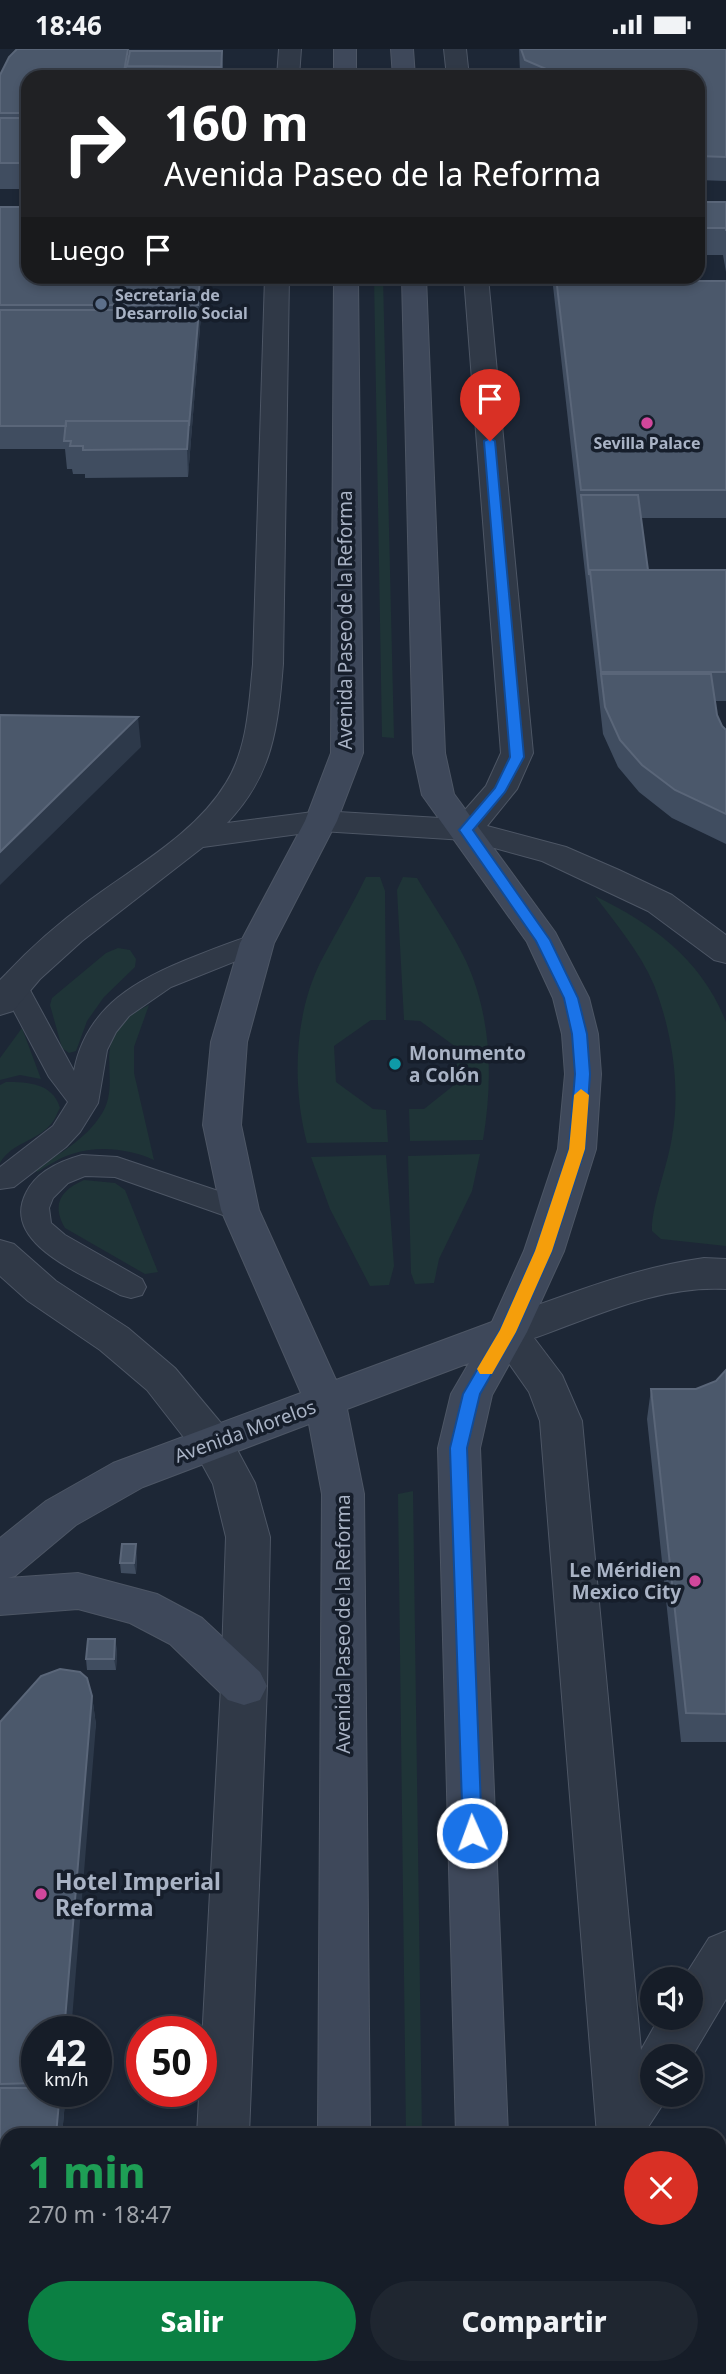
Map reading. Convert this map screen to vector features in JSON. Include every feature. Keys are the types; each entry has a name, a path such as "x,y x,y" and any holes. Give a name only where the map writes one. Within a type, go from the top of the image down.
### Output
{"main road":[{"path":"345,49 345,70"},
{"path":"402,49 404,70"},
{"name":"Avenida Paseo de la Reforma","path":"344,2128 343,1494 325,1401 240,1210 222,1125 229,1042 257,943 321,821 346,753 346,284"},
{"path":"414,284 429,753 438,795 466,830 543,940 571,998 580,1034 582,1061 577,1149 544,1251 508,1332 472,1394 459,1448 482,2128"},
{"name":"Avenida Morelos","path":"0,1563 61,1513 128,1475 211,1441 508,1332"},
{"path":"0,1597 78,1591 141,1607 186,1631 244,1686"}],"street":[{"path":"288,70 290,49"},
{"path":"455,49 457,70"},
{"path":"7,994 79,925 193,838 229,802 253,762 263,719 268,664 277,284"},
{"path":"466,830 501,789 517,753 477,284"},
{"path":"193,838 321,821 466,830 554,854 607,877 660,903 726,952"},
{"path":"0,1254 42,1291 140,1360 161,1379 211,1441 234,1483 248,1537 244,1686 223,2128"},
{"path":"623,2128 561,1421 547,1387 508,1332 664,1279 713,1272 726,1274"},
{"path":"703,1991 726,1954"},
{"path":"623,2128 640,2097"}],"lane":[{"path":"5,1179 26,1159 69,1127 83,1103 93,1050 103,1027 119,1008 141,990 257,943"},
{"path":"7,994 83,1103"},
{"path":"131,1287 54,1243 37,1227 34,1208 41,1192 58,1176 82,1165 117,1167 240,1210"}],"green space":[{"path":"374,284 383,284 394,738 382,737"},
{"path":"366,877 380,877 385,891 386,1020 371,1020 334,1046 336,1082 373,1109 386,1110 388,1142 307,1143 298,1075 298,1051 305,1005 320,963"},
{"path":"403,877 417,878 455,940 475,983 488,1049 488,1095 483,1140 410,1141 409,1109 424,1109 458,1082 456,1047 420,1021 404,1020 397,890"},
{"path":"595,896 637,919 673,946 704,980 726,1022 726,1246 661,1239 652,1231 654,1210 675,1118 675,1080 670,1040 654,985 642,961"},
{"path":"118,948 130,950 136,959 135,967 104,997 87,1021 76,1051 69,1053 62,1048 50,1005 52,998 106,953"},
{"path":"149,1005 134,1047 134,1073 154,1160 124,1151 82,1151 59,1159 37,1172 35,1169 62,1152 95,1124 107,1101 110,1086 109,1057 117,1029 129,1017"},
{"path":"22,1028 41,1079 20,1075 0,1080 0,1058"},
{"path":"6,1082 31,1084 46,1089 52,1093 60,1108 54,1121 45,1130 17,1146 0,1163 0,1085"},
{"path":"480,1154 472,1191 439,1259 434,1283 415,1284 411,1273 408,1156"},
{"path":"386,1155 394,1266 389,1285 370,1286 330,1209 311,1157"},
{"path":"84,1180 115,1183 125,1190 158,1272 145,1274 65,1228 59,1212 61,1199 69,1188"},
{"path":"413,1491 422,2128 406,2128 398,1494"}],"building":[{"path":"17,49 128,49 124,70 21,70 21,113 0,113 0,75 9,57"},
{"path":"521,49 726,49 726,157 705,156 705,70 548,70 525,60"},
{"path":"130,51 222,51 221,70 220,67 127,66"},
{"path":"126,66 220,67 220,70 125,70"},
{"path":"0,118 21,118 21,163 0,163"},
{"path":"705,202 726,202 726,228 705,228"},
{"path":"0,207 21,207 21,284 200,284 198,305 0,305"},
{"path":"705,281 726,281 726,490 581,490 557,284 705,284"},
{"path":"0,310 199,310 189,426 189,421 66,421 66,426 0,426"},
{"path":"66,421 189,421 187,449 83,450 83,446 70,446 71,441 64,441"},
{"path":"581,495 638,495 648,570 590,570 589,575"},
{"path":"590,570 726,570 726,672 601,672"},
{"path":"601,674 711,674 717,715 726,730 726,814 675,790 642,765 620,740 605,707"},
{"path":"0,715 138,717 0,852"},
{"name":"Le Méridien Mexico City","path":"726,1370 726,1714 686,1713 651,1389 696,1389 716,1381"},
{"path":"122,1544 136,1544 134,1563 120,1563"},
{"path":"88,1639 115,1639 114,1659 86,1659"},
{"name":"Hotel Imperial Reforma","path":"60,1669 80,1672 87,1678 92,1696 65,2016 21,2016 21,2083 0,2084 0,1722 41,1676"},
{"path":"0,2088 21,2088 21,2107 59,2107 57,2128 0,2128"}],"slow traffic":[{"path":"486,1369 508,1332 544,1251 577,1149 581,1095"}],"place":[{"name":"Secretaria de Desarrollo Social","path":"101,304"},
{"name":"Sevilla Palace","path":"647,423"},
{"name":"Monumento a Colón","path":"395,1064"},
{"name":"Le Méridien Mexico City","path":"695,1581"},
{"name":"Hotel Imperial Reforma","path":"41,1894"}],"route":[{"path":"472,1833 459,1448 472,1394 508,1332 544,1251 577,1149 583,1074 580,1034 571,998 543,940 466,830 501,789 517,757 490,441"}]}
